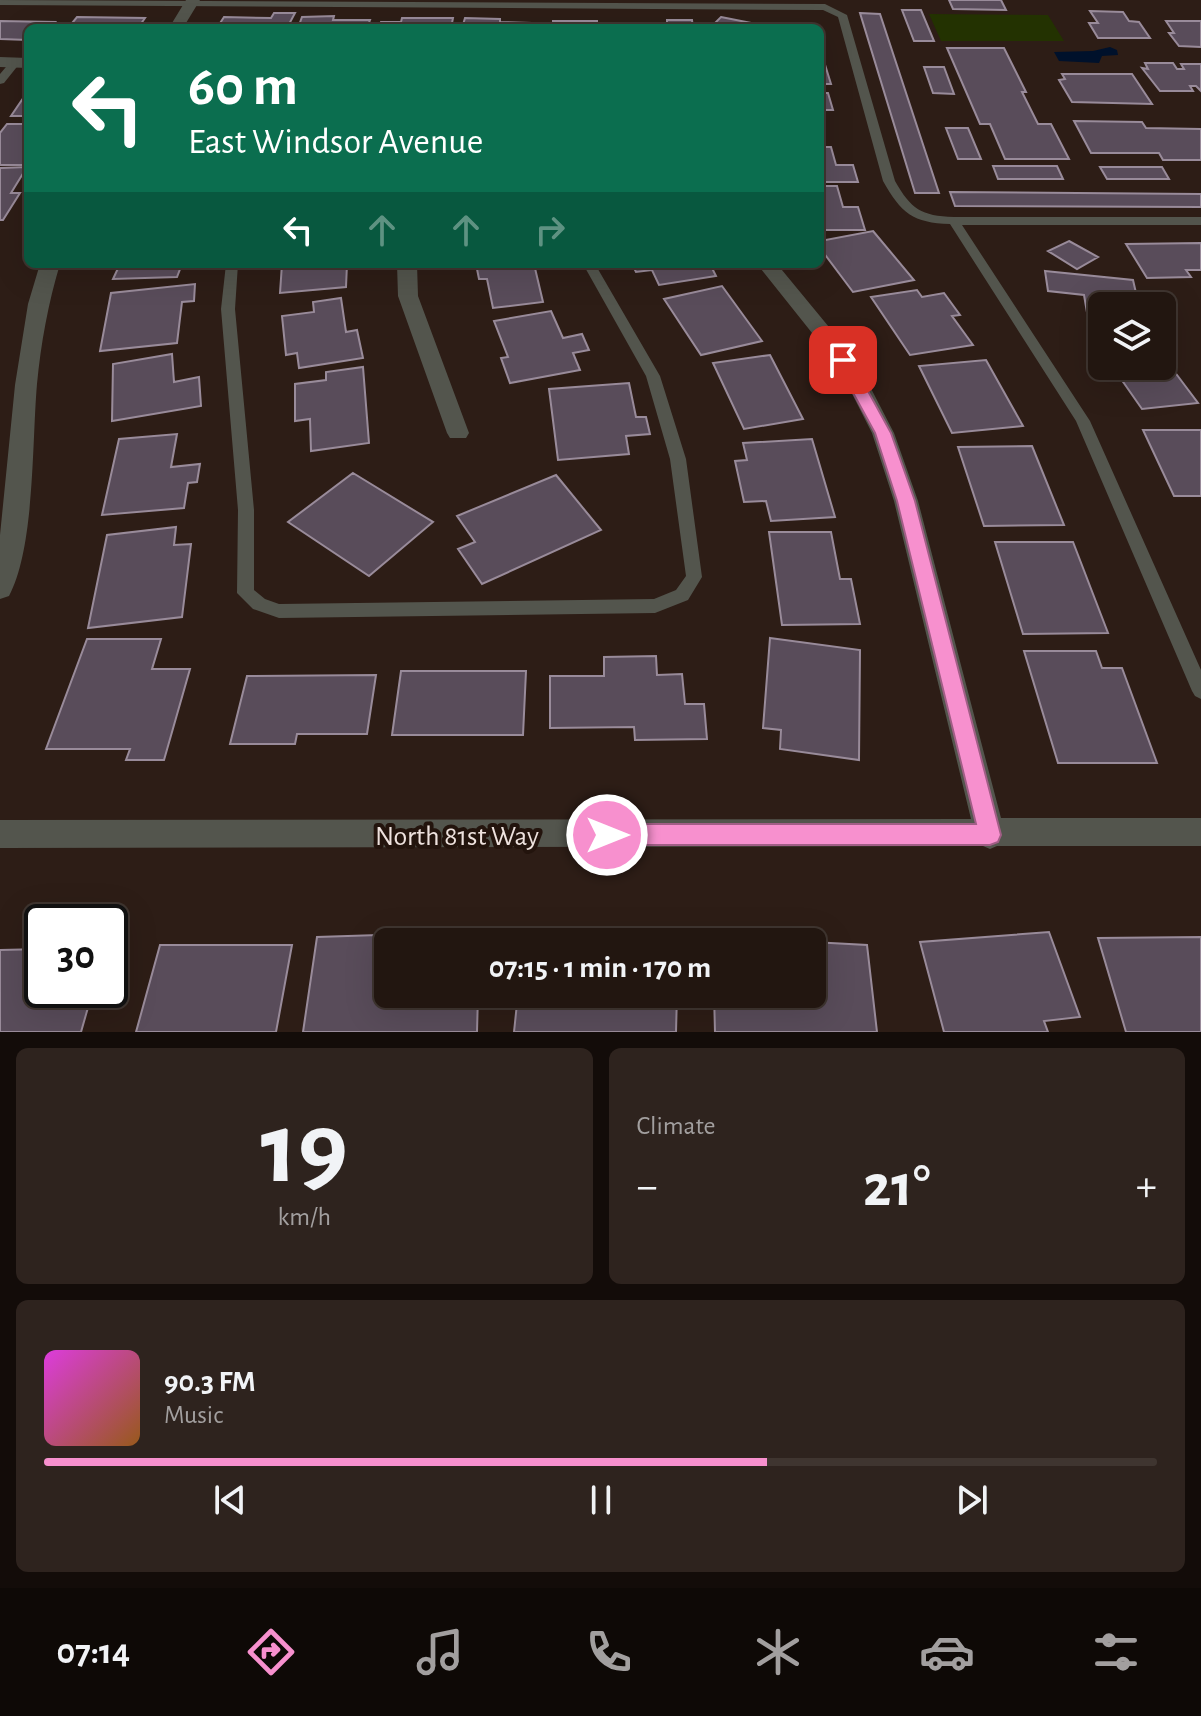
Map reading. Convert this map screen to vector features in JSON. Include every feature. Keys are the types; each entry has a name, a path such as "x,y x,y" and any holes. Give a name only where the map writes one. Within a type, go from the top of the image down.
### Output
{"street":[{"path":"178,24 192,2"},
{"path":"0,589 9,559 21,476 28,350 49,268"},
{"path":"407,268 408,296 458,433"},
{"path":"770,268 831,343 854,377 883,433 906,501 990,835"},
{"name":"North 81st Way","path":"0,834 990,835 1201,832"}],"lane":[{"path":"0,2 810,7 835,10 842,15 889,181 901,204 923,220 1201,221"},
{"path":"0,81 14,63"},
{"path":"954,221 1083,421 1201,691"},
{"path":"232,268 228,309 246,510 245,593 259,604 279,611 655,606 682,595 694,577 678,459 653,376 591,268"}],"green space":[{"path":"929,14 1048,15 1064,41 941,41"}],"water":[{"path":"1110,47 1117,50 1118,55 1102,56 1099,63 1059,61 1054,52 1093,51"}],"building":[{"path":"949,0 1001,0 1006,10 953,9"},
{"path":"902,10 921,10 934,41 914,41"},
{"path":"1090,11 1123,12 1129,21 1139,22 1150,38 1098,38 1089,23 1098,23"},
{"path":"274,13 295,13 289,24 220,24 224,17 271,18"},
{"path":"860,13 880,14 939,193 915,193"},
{"path":"334,16 333,20 370,20 368,24 299,24 302,17"},
{"path":"77,17 145,18 141,24 71,24"},
{"path":"721,17 756,24 714,24"},
{"path":"402,18 453,18 452,24 380,24 401,22"},
{"path":"465,18 531,23 531,24 463,24"},
{"path":"667,20 692,20 692,24 633,23 667,23"},
{"path":"0,21 55,22 24,24 24,40 0,39"},
{"path":"553,21 597,21 597,24 553,24"},
{"path":"1166,21 1201,21 1201,47 1179,46 1169,33 1174,33"},
{"path":"947,48 1004,48 1038,124 1051,124 1069,159 1005,159 990,124 980,124"},
{"path":"824,61 831,84 824,84"},
{"path":"1145,63 1173,63 1177,69 1184,69 1181,64 1201,64 1201,91 1196,86 1190,86 1193,91 1160,91 1142,68 1148,69"},
{"path":"924,67 944,67 954,94 933,93"},
{"path":"1062,74 1132,74 1152,104 1072,102 1059,80 1065,79"},
{"path":"824,93 828,93 833,110 824,110"},
{"path":"24,97 24,116 11,116"},
{"path":"1074,121 1142,122 1146,128 1201,129 1201,160 1163,160 1159,153 1091,153"},
{"path":"7,124 24,124 24,165 0,165 0,133"},
{"path":"946,128 968,128 981,159 958,159"},
{"path":"824,147 831,147 836,165 853,165 858,182 824,182"},
{"path":"993,166 1057,166 1063,179 998,179"},
{"path":"24,167 11,193 20,193 3,220 0,220 0,168"},
{"path":"1100,167 1162,167 1169,179 1107,179"},
{"path":"824,186 837,186 843,207 858,207 865,230 824,230"},
{"path":"950,192 1201,194 1201,207 955,206"},
{"path":"873,231 914,280 853,292 824,253 824,240"},
{"path":"1069,241 1098,257 1077,269 1048,251"},
{"path":"1201,243 1201,270 1186,270 1191,277 1147,278 1126,244"},
{"path":"118,268 180,268 177,277 113,279"},
{"path":"282,268 347,268 346,287 280,293"},
{"path":"477,268 535,268 543,302 493,308 487,279 479,279"},
{"path":"634,268 712,268 716,276 659,285 652,270 636,272"},
{"path":"1045,271 1133,280 1136,292 1088,292 1088,318 1084,295 1048,291"},
{"path":"195,284 194,301 182,302 177,343 100,351 111,293"},
{"path":"722,286 762,341 701,355 664,299"},
{"path":"917,290 922,297 944,293 960,315 952,316 973,345 910,355 871,297"},
{"path":"341,298 346,332 357,330 363,358 299,368 297,353 286,355 282,316 314,312 313,302"},
{"path":"551,311 563,338 582,334 589,350 573,353 580,370 510,383 501,358 508,357 494,321"},
{"path":"172,354 174,382 199,377 201,406 112,421 113,364"},
{"path":"770,355 803,419 744,429 713,363"},
{"path":"986,360 1023,426 952,433 919,366"},
{"path":"363,367 369,443 311,451 310,419 295,421 295,384 326,380 326,372"},
{"path":"1176,374 1198,403 1142,409 1122,380 1176,380"},
{"path":"629,383 636,417 646,417 650,434 626,436 629,454 558,460 549,389"},
{"path":"1143,430 1201,430 1201,496 1174,496"},
{"path":"177,434 171,467 200,464 197,482 188,483 184,508 102,515 119,439"},
{"path":"812,439 835,517 771,521 766,501 744,502 735,461 747,460 743,443"},
{"path":"1032,446 1064,525 984,526 958,447"},
{"path":"353,473 433,522 369,576 288,522"},
{"path":"556,475 601,530 482,584 458,549 475,542 457,516"},
{"path":"176,527 174,545 191,544 182,617 88,628 107,535"},
{"path":"769,532 831,532 840,579 851,579 860,624 782,625"},
{"path":"995,542 1073,542 1108,633 1023,634"},
{"path":"770,638 860,650 859,760 780,749 781,730 763,728"},
{"path":"87,639 161,639 152,669 190,669 164,760 126,760 130,749 46,749"},
{"path":"1024,651 1096,651 1102,668 1122,668 1157,763 1058,763"},
{"path":"656,656 657,675 682,674 685,704 704,704 707,739 635,740 634,727 550,728 550,676 604,676 604,657"},
{"path":"401,671 526,671 523,735 392,735"},
{"path":"376,675 367,734 297,734 295,744 230,744 247,676"},
{"path":"1049,932 1080,1017 1044,1021 1048,1032 944,1032 920,942"},
{"path":"374,935 374,1008 478,1008 477,1032 303,1032 317,937"},
{"path":"1201,937 1201,1032 1126,1032 1098,938"},
{"path":"826,943 867,945 877,1032 715,1032 714,1008 826,1008"},
{"path":"160,945 292,945 276,1032 136,1032"},
{"path":"24,949 24,1008 88,1008 81,1032 0,1032 0,950"},
{"path":"517,1008 677,1008 676,1032 514,1032"}],"route":[{"path":"607,835 990,835 906,501 883,433 843,360"}]}
